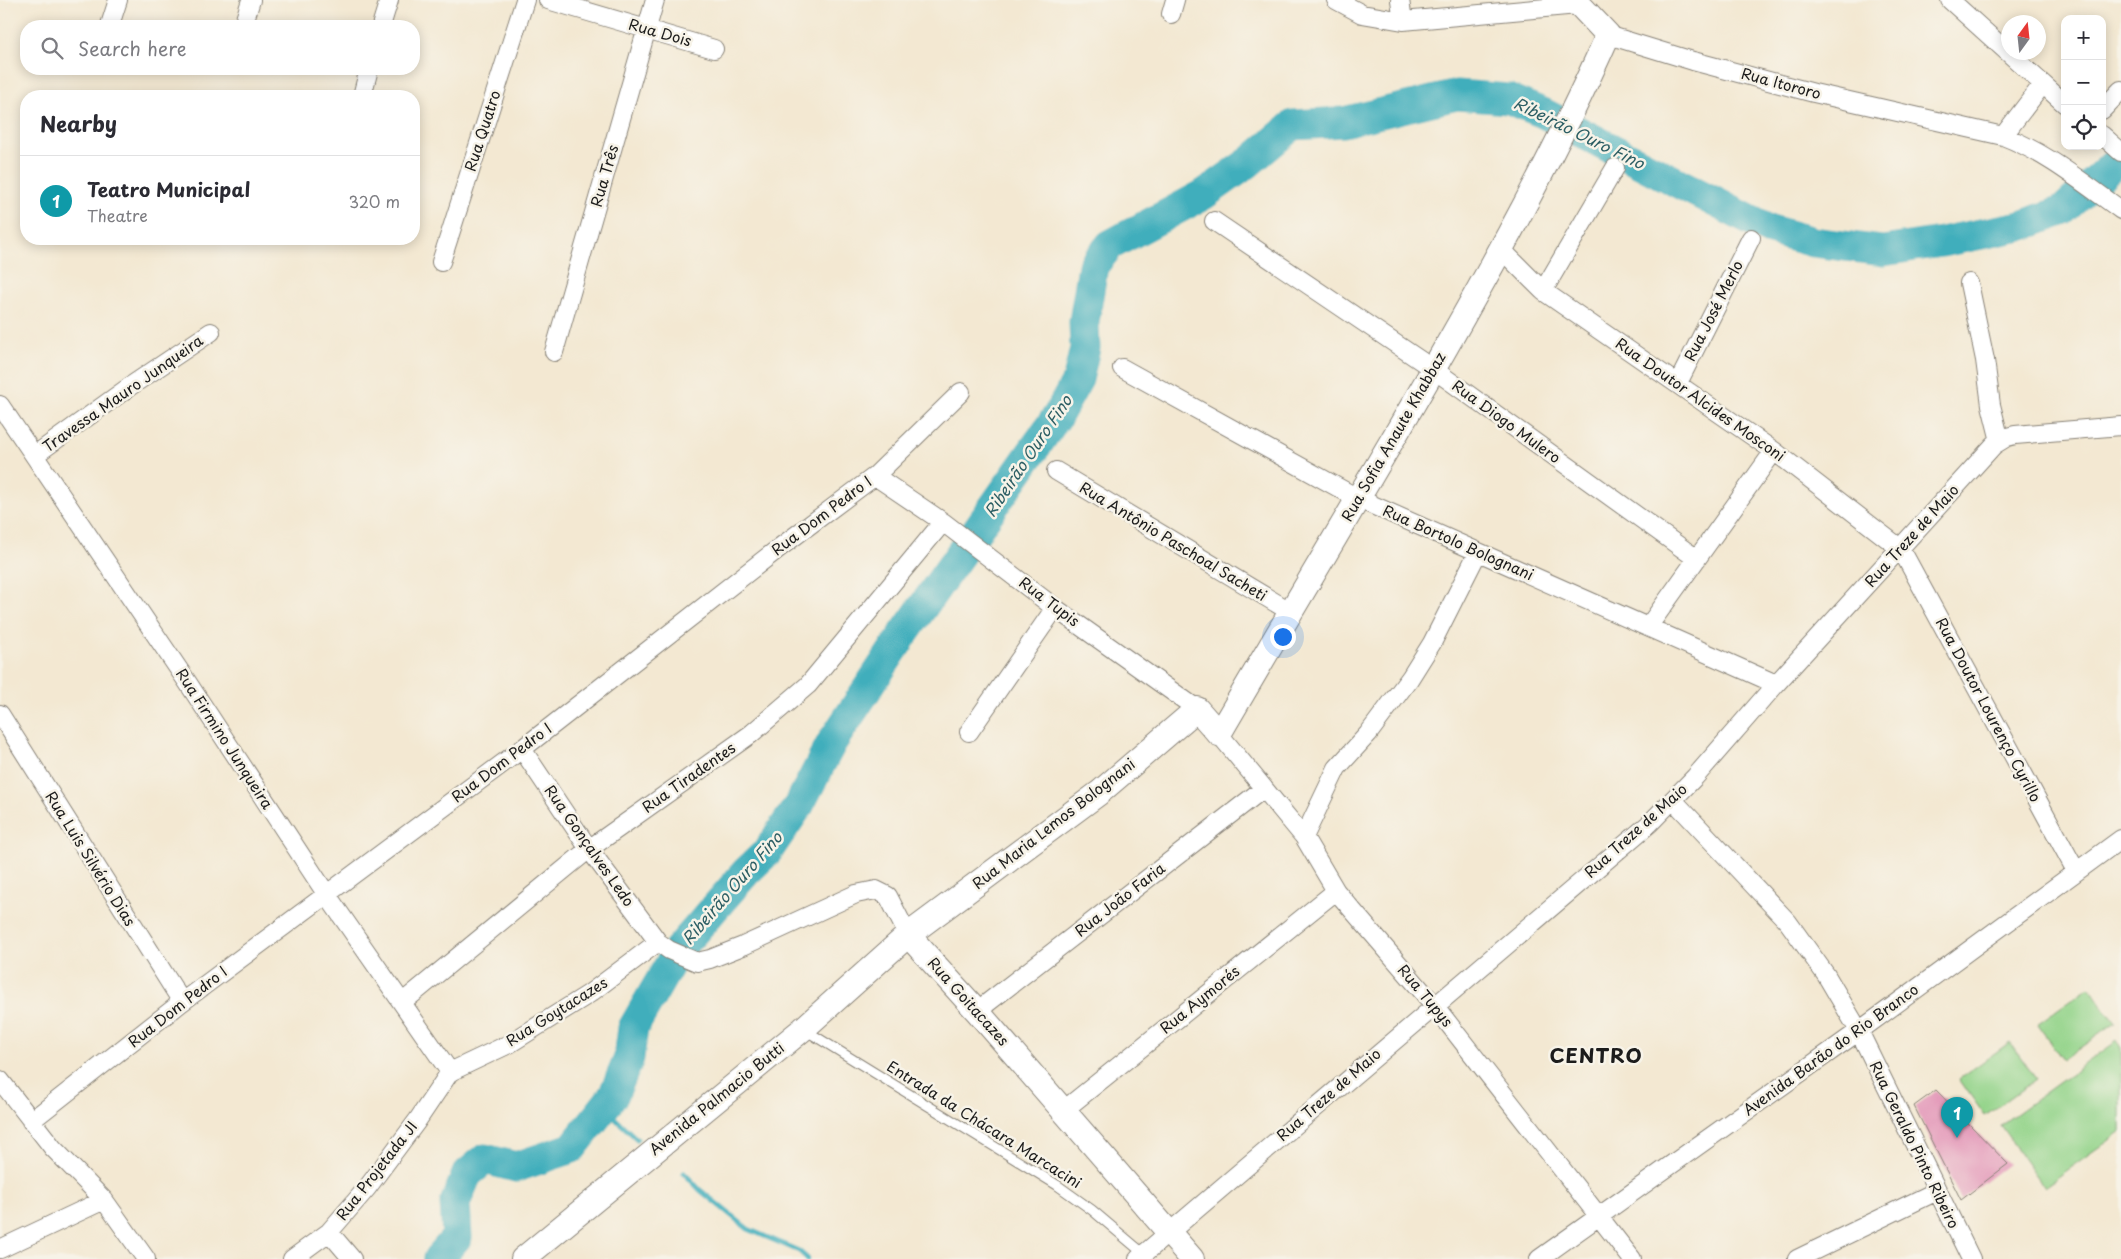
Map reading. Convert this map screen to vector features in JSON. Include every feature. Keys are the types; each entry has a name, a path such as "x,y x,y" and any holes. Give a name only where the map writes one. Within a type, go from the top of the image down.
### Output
{"street":[{"path":"112,20 118,0"},
{"path":"245,20 251,0"},
{"path":"383,20 389,0"},
{"name":"Rua Quatro","path":"441,262 525,0"},
{"name":"Rua Dois","path":"548,0 714,49"},
{"name":"Rua Três","path":"554,352 655,0"},
{"path":"1336,0 1362,14 1403,22 1576,2"},
{"path":"1400,0 1403,22"},
{"path":"1950,0 2061,101"},
{"name":"Rua Itororo","path":"1576,2 1608,35 1814,93 2003,136 2030,148 2065,169 2121,210"},
{"name":"Rua Sofia Anaute Khabbaz","path":"1219,734 1359,499 1502,250 1582,93 1608,35"},
{"path":"364,90 368,75"},
{"path":"2003,136 2042,85"},
{"path":"2106,106 2121,90"},
{"path":"1543,292 1614,168"},
{"name":"Rua Diogo Mulero","path":"1214,221 1433,369 1697,559"},
{"name":"Rua José Merlo","path":"1678,383 1751,238"},
{"name":"Rua Doutor Alcides Mosconi","path":"1502,250 1543,292 1678,383 1774,451 1901,549"},
{"path":"1970,283 1986,360 1991,405 2000,441"},
{"name":"Travessa Mauro Junqueira","path":"35,455 129,386 211,332"},
{"name":"Rua Bortolo Bolognani","path":"1122,368 1359,499 1776,684"},
{"name":"Rua Dom Pedro I","path":"30,1121 182,1002 522,749 779,548 875,476 961,392"},
{"name":"Rua Firmino Junqueira","path":"0,405 327,894 450,1072"},
{"name":"Rua Treze de Maio","path":"1141,1256 1649,824 2000,441 2007,437 2025,433 2121,426"},
{"path":"1648,627 1774,451"},
{"name":"Rua Antônio Paschoal Sacheti","path":"1056,471 1291,612"},
{"name":"Rua Tupis","path":"875,476 987,554 1055,608 1197,709 1219,734"},
{"name":"Rua Tiradentes","path":"403,1002 589,849 751,734 808,685 949,527"},
{"name":"Rua Doutor Lourenço Cyrillo","path":"1901,549 2076,871"},
{"path":"1304,836 1337,768 1368,734 1410,678 1432,643 1478,552"},
{"path":"969,732 1055,608"},
{"name":"Rua Maria Lemos Bolognani","path":"908,935 1099,793 1197,709"},
{"name":"Rua Luis Silvério Dias","path":"0,714 182,1002"},
{"name":"Rua Tupys","path":"1219,734 1304,836 1336,891 1434,1005 1632,1259"},
{"name":"Rua Gonçalves Ledo","path":"522,749 589,849 664,946"},
{"name":"Rua João Faria","path":"977,1011 1263,789"},
{"name":"Rua Geraldo Pinto Ribeiro","path":"1673,800 1788,922 1826,975 1859,1031 1970,1259"},
{"name":"Avenida Barão do Rio Branco","path":"1539,1259 1859,1031 2121,839"},
{"name":"Rua Goitacazes","path":"664,946 697,962 725,954 866,890 876,890 888,896 908,935 1064,1110 1192,1259"},
{"name":"Rua Aymorés","path":"1064,1110 1336,891"},
{"name":"Avenida Palmacio Butti","path":"523,1259 803,1029 908,935"},
{"name":"Rua Goytacazes","path":"450,1072 508,1044 664,946"},
{"name":"Rua Projetada JI","path":"292,1259 329,1232 367,1188 417,1121 450,1072"},
{"path":"0,1080 30,1121 53,1148 104,1200 146,1259"},
{"path":"1797,1259 1936,1191"},
{"path":"0,1249 104,1200"},
{"path":"329,1232 352,1259"}],"lane":[{"name":"Entrada da Chácara Marcacini","path":"803,1029 1057,1185 1092,1210 1141,1256"}],"green space":[{"path":"2089,987 2115,1023 2063,1060 2037,1024"},
{"path":"2117,1041 2121,1048 2121,1132 2044,1187 2000,1125"},
{"path":"2010,1042 2036,1079 1985,1116 1959,1079"}],"building":[{"path":"1936,1090 2008,1164 1961,1200 1914,1106"}],"waterway":[{"name":"Ribeirão Ouro Fino","path":"438,1259 457,1237 455,1203 467,1174 485,1159 516,1167 572,1148 613,1096 629,1058 633,1028 678,950 746,872 767,852 799,805 832,742 903,635 1058,415 1078,379 1085,348 1084,322 1093,266 1110,245 1203,195 1248,163 1293,125 1343,122 1457,95 1509,99 1543,113 1767,229 1813,242 1883,251 2021,226 2062,211 2121,157"},
{"path":"604,1108 637,1139"},
{"path":"684,1173 700,1190 748,1229 799,1251 808,1259"}],"place":[{"name":"Teatro Municipal","path":"1957,1138"}],"district":[{"name":"CENTRO","path":"1596,1056"}]}
